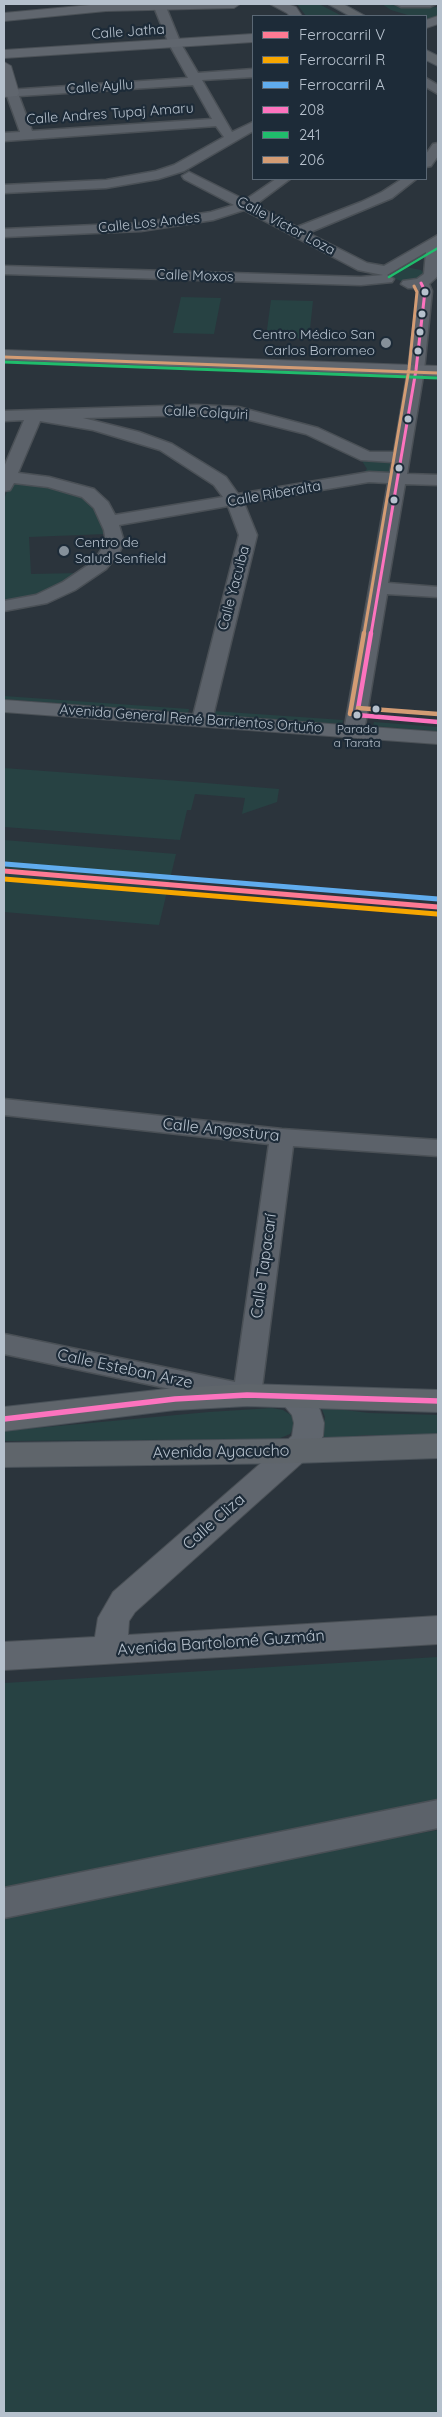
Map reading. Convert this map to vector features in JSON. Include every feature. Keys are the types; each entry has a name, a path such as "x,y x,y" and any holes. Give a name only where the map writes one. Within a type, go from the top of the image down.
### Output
{"main road":[{"path":"4,17 106,7 234,4"},
{"path":"276,4 292,10 295,15"},
{"path":"334,4 357,15"},
{"path":"350,4 372,15"},
{"name":"Calle Jatha","path":"4,54 252,38"},
{"path":"427,55 438,62"},
{"path":"4,66 8,93"},
{"path":"4,355 415,374 438,380"},
{"path":"4,364 415,374 438,371"},
{"name":"Avenida General René Barrientos Ortuño","path":"4,690 203,712 356,723 438,722"},
{"name":"Avenida General René Barrientos Ortuño","path":"4,706 203,712"},
{"name":"Avenida General René Barrientos Ortuño","path":"356,723 438,738"},
{"path":"4,1419 175,1399 247,1395 293,1398 438,1401"},
{"name":"Calle Cliza","path":"112,1650 111,1629 114,1618 124,1602 295,1451 308,1436 309,1423 305,1410 293,1398"},
{"name":"Avenida Ayacucho","path":"4,1454 295,1451 438,1446"},
{"name":"Avenida Bartolomé Guzmán","path":"4,1656 438,1630"}],"street":[{"path":"401,4 430,4"},
{"path":"160,7 175,44 224,133 236,137"},
{"name":"Calle Ayllu","path":"8,93 252,73"},
{"path":"427,83 438,90"},
{"path":"8,93 27,136"},
{"name":"Calle Andres Tupaj Amaru","path":"4,137 218,122"},
{"path":"4,189 120,183 178,168 252,127"},
{"path":"427,162 438,147"},
{"path":"4,181 112,174 154,168 200,156"},
{"name":"Calle Víctor Loza","path":"189,176 363,267 387,272"},
{"name":"Calle Los Andes","path":"4,233 141,227 213,216 247,205 283,180"},
{"path":"297,232 366,205 387,195 409,180"},
{"path":"429,280 402,284 387,272 436,241"},
{"path":"356,723 377,588 415,374 425,291 429,280 436,241"},
{"name":"Calle Moxos","path":"4,270 361,281 387,272"},
{"path":"132,435 135,422 139,417 152,411"},
{"name":"Calle Colquiri","path":"4,416 152,411 238,412 312,431 367,457 400,457"},
{"path":"4,606 52,595 100,565 110,552 114,542 110,521 95,498 83,491 49,482 7,476 34,415"},
{"name":"Calle Yacuiba","path":"34,415 94,425 132,435 186,458 220,481 234,501 248,535 203,712"},
{"name":"Calle Riberalta","path":"110,521 369,477 438,480"},
{"path":"377,588 438,592"},
{"name":"Calle Angostura","path":"4,1106 282,1137 438,1148"},
{"name":"Calle Tapacarí","path":"247,1395 282,1137"},
{"name":"Calle Esteban Arze","path":"4,1344 247,1395"},
{"path":"4,1903 438,1814"}],"green space":[{"path":"297,4 319,4 340,15 305,15"},
{"path":"382,4 419,8 438,7 438,15 427,20 427,15 408,15 391,10"},
{"path":"406,267 421,270 425,275 421,279 405,282 395,279 390,275 396,269"},
{"path":"181,297 221,298 214,334 173,333"},
{"path":"271,300 313,301 309,339 266,337"},
{"path":"362,461 395,461 392,474 361,475 367,469"},
{"path":"25,480 71,491 91,502 106,534 29,537 31,574 80,573 48,592 4,602 4,499 11,482"},
{"path":"4,696 189,709 188,713 4,699"},
{"path":"213,711 343,720 342,724 212,715"},
{"path":"374,722 438,727 438,731 373,726"},
{"path":"4,768 279,789 277,802 242,814 245,798 195,794 191,810 187,810 180,840 4,827"},
{"path":"4,840 176,854 159,925 4,912"},
{"path":"321,1407 369,1413 438,1415 438,1435 366,1435 320,1439 325,1417"},
{"path":"272,1408 283,1410 291,1415 295,1425 290,1434 278,1439 4,1441 4,1431"},
{"path":"438,1657 438,1803 4,1889 4,1683"},
{"path":"438,1830 438,2413 4,2413 4,1918 257,1862"}],"rail line":[{"name":"A","path":"5,864 438,899"},
{"name":"V","path":"4,871 438,907"},
{"name":"R","path":"4,879 437,914"}],"transit line":[{"name":"241","path":"389,277 438,248"},
{"name":"208","path":"357,715 416,370 425,291 421,283"},
{"name":"206","path":"350,714 409,369 417,292 414,286"},
{"name":"206","path":"4,357 438,373"},
{"name":"241","path":"4,362 438,378"},
{"name":"206","path":"358,708 438,714"},
{"name":"208","path":"357,715 438,722"},
{"name":"208","path":"4,1419 175,1399 247,1395 438,1401"}],"place":[{"name":"Centro Médico San Carlos Borromeo","path":"386,343"},
{"name":"Centro de Salud Senfield","path":"64,551"},
{"name":"Parada a Tarata","path":"357,715"}]}
